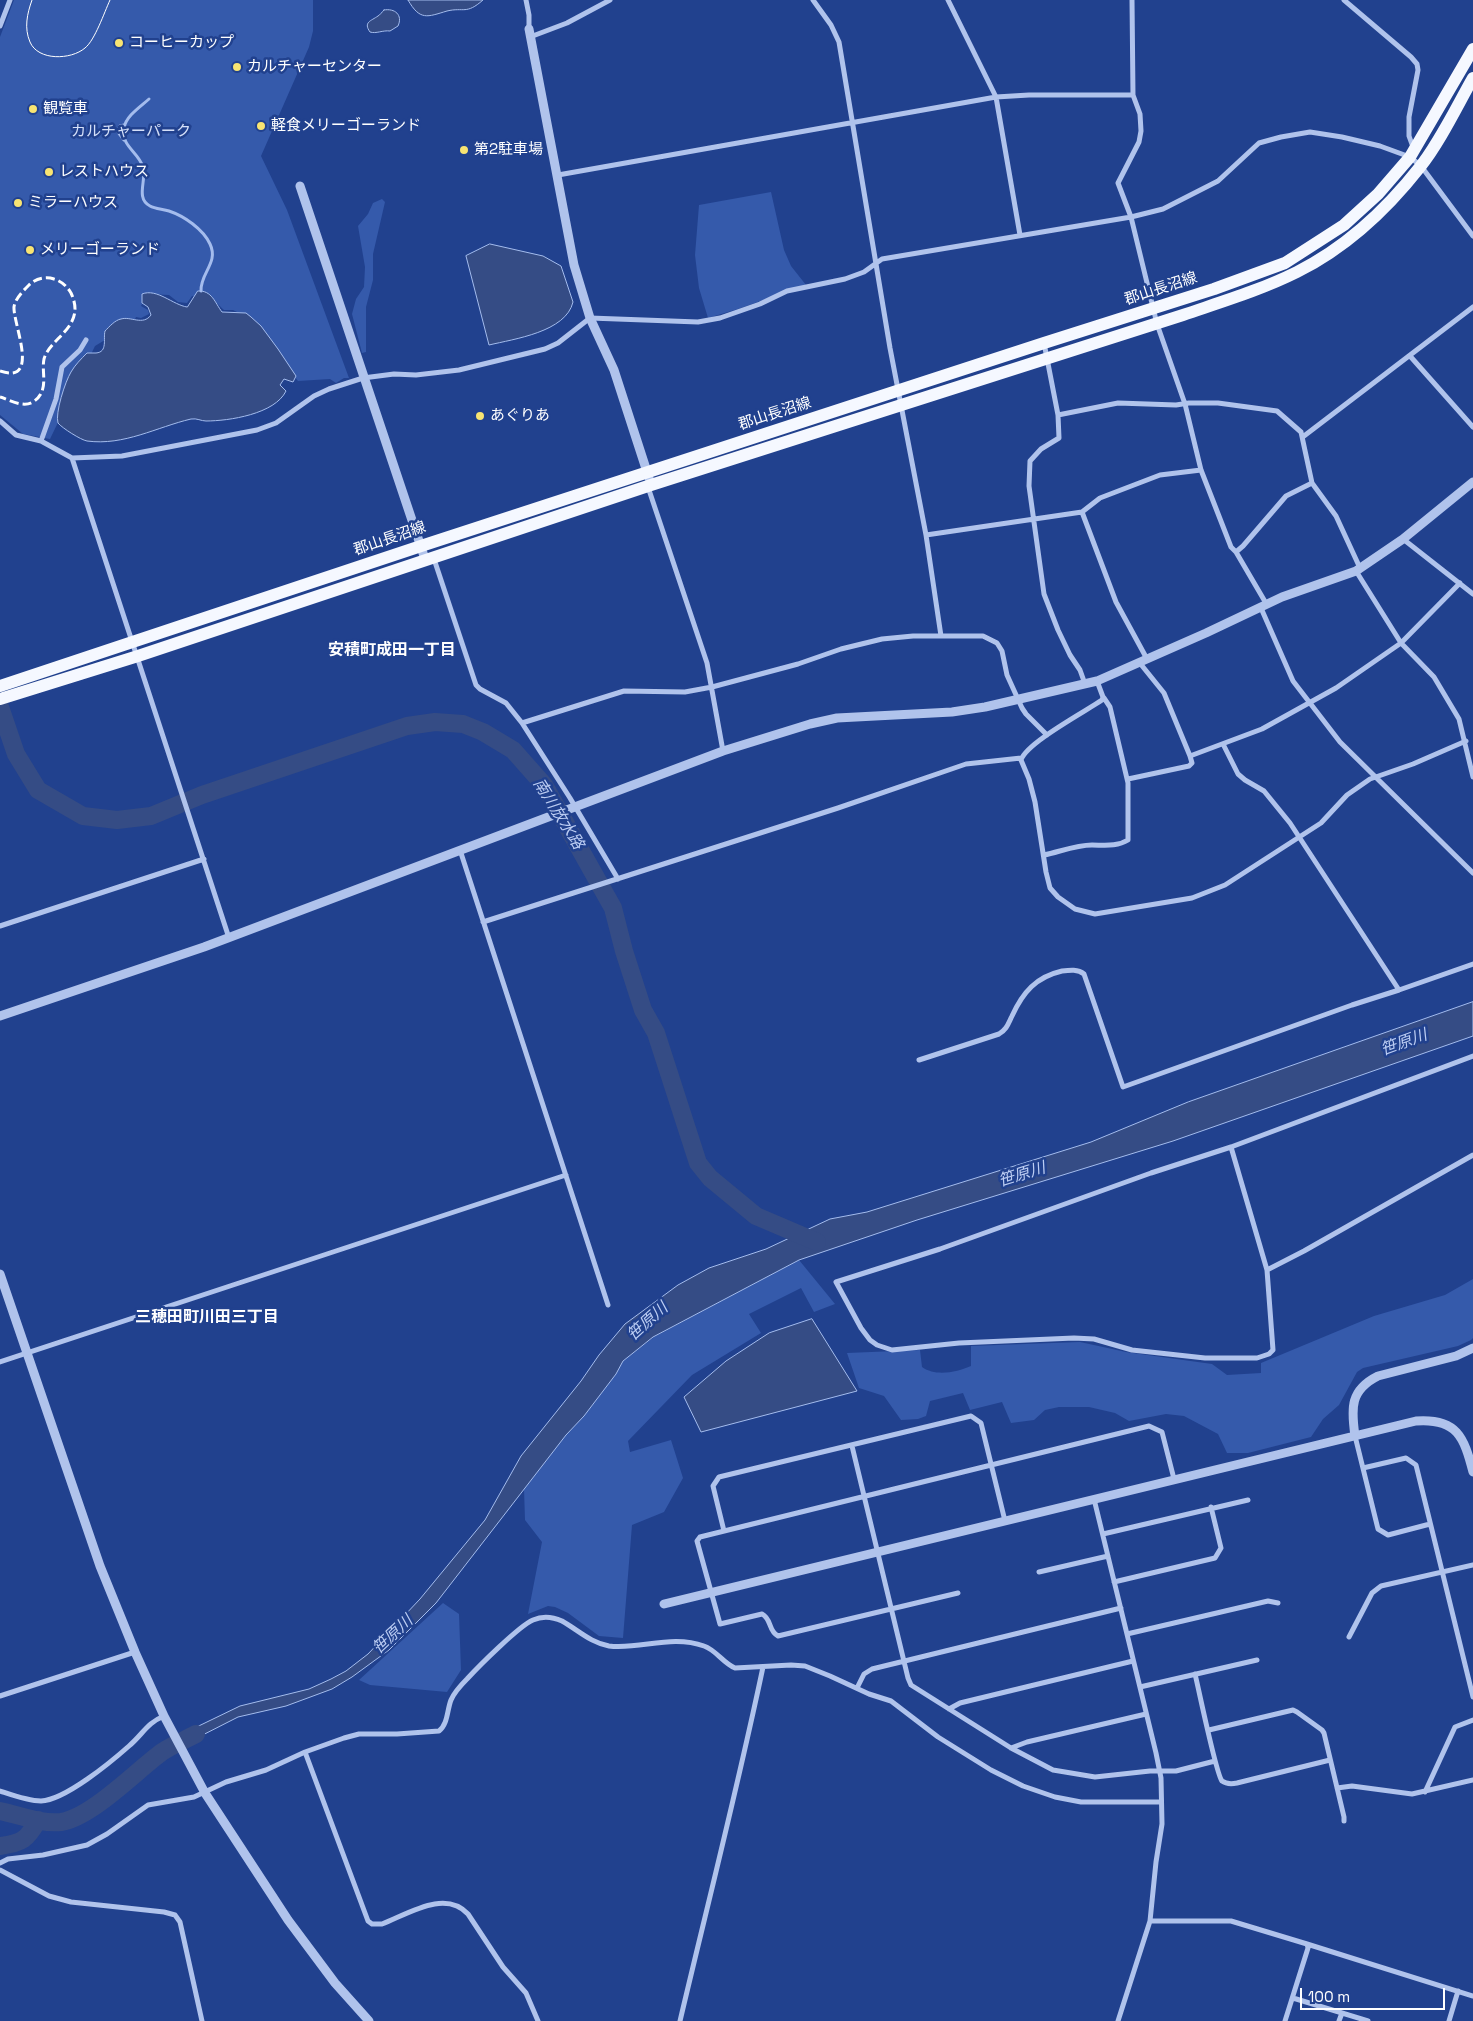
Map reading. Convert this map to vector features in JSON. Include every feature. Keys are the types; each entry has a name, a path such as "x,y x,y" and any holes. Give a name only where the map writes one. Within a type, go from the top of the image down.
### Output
{"main road":[{"name":"郡山長沼線","path":"4,691 138,656 429,558 899,391 1154,309 1285,264 1351,219 1378,194 1412,153 1473,49"},
{"name":"郡山長沼線","path":"4,691 133,643 421,546 649,481 901,404 1157,324 1298,272 1331,251 1374,218 1422,166 1473,78"}],"street":[{"path":"0,26 10,0"},
{"path":"526,0 530,33 574,266 590,318 614,370 698,635 712,687 723,751"},
{"path":"530,33 567,23 610,0"},
{"path":"813,0 831,25 839,42 875,263 926,535 941,636"},
{"path":"948,0 996,97 1020,235"},
{"path":"1132,0 1133,95 1140,114 1141,131 1139,142 1118,183 1131,216 1157,324 1185,404 1201,470 1229,542 1264,606 1293,681 1340,742 1473,873"},
{"path":"1344,0 1411,57 1418,66 1418,79 1409,117 1412,153 1473,236"},
{"path":"558,175 996,97 1029,95 1133,95"},
{"path":"0,420 16,435 41,441 72,458 122,456 257,430 276,423 314,396 363,378 459,370 546,349 558,343 590,318 706,321 760,304 787,291 845,279 871,269 875,263 882,259 1162,209 1218,181 1259,143 1281,136 1310,132 1412,153"},
{"path":"300,186 421,546 429,558 476,685 483,692 502,700 522,723 618,879"},
{"path":"1304,436 1473,308"},
{"path":"41,441 56,399 62,366 80,350 86,340"},
{"path":"1044,343 1058,415 1058,439 1041,449 1030,461 1029,486 1033,520 1046,601 1085,684"},
{"path":"1410,356 1473,428"},
{"path":"1058,415 1118,403 1176,405 1201,402 1277,411 1284,415 1304,436 1308,469 1312,483 1336,516 1358,570 1401,643 1434,677 1460,719 1473,777"},
{"path":"72,458 230,938"},
{"path":"926,535 1082,512 1100,498 1160,475 1201,470"},
{"path":"0,1016 230,938 544,817 723,751 810,724 837,718 952,712 1019,700 1097,680 1282,597 1358,570 1402,539 1473,482"},
{"path":"1236,552 1286,496 1312,483"},
{"path":"1082,512 1116,602 1143,661 1164,693 1192,764 1128,779"},
{"path":"1402,539 1460,582 1473,594"},
{"path":"1190,756 1262,729 1343,684 1401,643 1460,582"},
{"path":"522,723 624,691 685,692 712,687 819,658 868,641 893,637 983,636 994,640 1002,651 1006,675 1026,714 1047,735"},
{"path":"1044,855 1091,845 1104,846 1123,843 1128,840 1128,779 1110,707 1104,698 1097,680"},
{"path":"483,922 829,811 966,764 1021,758 1026,751 1047,735 1104,698"},
{"path":"1021,758 1035,802 1048,882 1054,893 1075,909 1095,914 1192,898 1214,891 1236,879 1321,823 1352,792 1375,777 1414,764 1466,741"},
{"path":"1224,744 1238,774 1267,794 1290,823 1399,990"},
{"path":"460,850 608,1305"},
{"path":"0,926 204,859"},
{"path":"919,1060 1006,1030 1024,993 1043,978 1067,970 1078,970 1084,974 1123,1087 1473,964"},
{"path":"1231,1147 1267,1270 1273,1350 1263,1357 1242,1359 1205,1358 1132,1350 1094,1339 1074,1338 959,1342 892,1350 877,1345 870,1340 861,1328 836,1282 940,1249 1151,1172 1231,1147 1473,1056"},
{"path":"1267,1270 1473,1156"},
{"path":"0,1362 566,1175"},
{"path":"0,1274 100,1566 135,1652 164,1716 205,1793 288,1920 335,1983 369,2021"},
{"path":"1430,1524 1388,1535 1378,1529 1355,1436 1352,1410 1357,1394 1367,1382 1378,1376 1456,1356 1473,1348"},
{"path":"724,1530 713,1486 719,1477 970,1416 981,1423 1005,1521"},
{"path":"664,1604 1416,1421 1441,1422 1452,1428 1462,1437 1466,1444 1473,1472"},
{"path":"958,1593 781,1637 773,1633 768,1620 762,1614 720,1624 697,1541 700,1536 1152,1427 1162,1432 1174,1479"},
{"path":"852,1446 911,1685 1011,1748 1049,1768 1088,1777 1112,1777 1159,1770 1176,1771 1216,1761"},
{"path":"1363,1468 1409,1458 1416,1465 1473,1697"},
{"path":"1094,1498 1159,1770 1162,1824 1150,1921 1118,2021"},
{"path":"1103,1534 1248,1500"},
{"path":"1114,1582 1215,1558 1221,1548 1211,1508"},
{"path":"1039,1572 1108,1556"},
{"path":"1349,1637 1372,1592 1379,1587 1473,1565"},
{"path":"1127,1634 1268,1601 1278,1603"},
{"path":"857,1688 865,1672 1121,1608"},
{"path":"0,1863 8,1859 43,1856 87,1844 107,1834 148,1805 194,1797 226,1782 266,1770 305,1752 359,1734 431,1733 441,1729 445,1724 452,1698 467,1678 530,1622 545,1618 562,1621 600,1644 612,1646 657,1642 691,1643 709,1648 732,1667 805,1666 891,1701 938,1738 996,1773 1029,1789 1054,1797 1080,1802 1160,1802"},
{"path":"0,1696 135,1652"},
{"path":"1140,1687 1257,1660"},
{"path":"949,1709 960,1703 1134,1661"},
{"path":"680,2021 763,1668"},
{"path":"1195,1674 1221,1780 1231,1784 1330,1760"},
{"path":"1209,1730 1295,1711 1322,1730 1344,1821"},
{"path":"1011,1748 1027,1742 1146,1714"},
{"path":"0,1791 42,1801 66,1793 130,1745 153,1720 164,1716"},
{"path":"1425,1792 1455,1727 1473,1720"},
{"path":"305,1752 368,1921 372,1924 382,1924 438,1903 448,1903 462,1908 468,1914 503,1967 522,1987 538,2021"},
{"path":"1337,1788 1352,1786 1412,1794 1473,1780"},
{"path":"0,1870 56,1899 164,1912 175,1915 180,1922 202,2021"},
{"path":"1150,1921 1231,1921 1473,1996"},
{"path":"1286,2021 1308,1948 1307,1944"},
{"path":"1449,2021 1458,1991"},
{"path":"1293,1998 1368,2021"},
{"path":"1339,2021 1342,2012"}],"green space":[{"name":"カルチャーパーク","path":"14,0 313,0 313,31 309,47 261,156 287,210 349,378 344,378 336,383 330,379 298,381 247,317 233,310 224,310 207,298 192,296 187,303 178,302 169,295 147,294 141,306 148,310 149,314 141,318 136,317 133,323 95,346 50,439 23,434 0,415 0,37"},
{"path":"771,192 784,250 791,266 806,285 708,318 699,288 695,255 699,205"},
{"path":"382,199 385,202 373,254 373,280 366,307 366,352 362,353 352,314 356,299 364,287 365,267 358,226 368,214 373,203"},
{"path":"799,1260 835,1304 814,1312 801,1288 749,1314 761,1333 692,1375 628,1441 630,1452 671,1440 683,1478 664,1512 632,1525 623,1638 599,1636 568,1613 555,1607 548,1606 528,1614 542,1542 525,1520 524,1489 566,1435 584,1416 616,1374 623,1361 654,1337"},
{"path":"1473,1279 1473,1338 1471,1340 1458,1346 1363,1368 1357,1372 1339,1405 1323,1419 1311,1437 1248,1453 1227,1453 1218,1434 1184,1416 1166,1414 1129,1421 1115,1413 1089,1407 1059,1407 1045,1410 1034,1420 1011,1423 1002,1402 970,1410 963,1393 930,1401 926,1416 918,1419 901,1420 884,1396 859,1388 847,1353 920,1350 922,1367 940,1373 971,1366 971,1346 1080,1342 1126,1352 1212,1364 1227,1375 1261,1373 1261,1363 1374,1316 1445,1295"},
{"path":"443,1603 459,1614 461,1670 447,1692 370,1685 359,1680"}],"water":[{"path":"408,0 483,0 469,9 424,16 412,7"},
{"path":"384,10 392,10 397,13 399,16 398,26 390,31 370,32 368,24"},
{"path":"490,244 543,256 561,266 573,302 568,312 560,321 525,337 489,345 466,256"},
{"path":"198,291 203,291 210,295 222,312 246,313 261,326 296,376 293,382 284,379 280,385 286,391 280,399 262,411 239,418 216,421 191,419 114,441 87,441 67,431 58,423 57,418 63,390 74,367 87,353 100,352 104,348 105,331 119,320 125,318 144,320 151,315 148,307 142,303 142,294 153,293 187,307"},
{"path":"1473,1002 1473,1036 1173,1141 917,1220 799,1260 653,1337 623,1361 616,1374 584,1416 566,1435 436,1603 389,1650 332,1689 286,1706 238,1717 185,1744 180,1735 240,1706 309,1689 346,1671 368,1654 420,1599 485,1520 521,1456 625,1324 678,1285 709,1268 766,1249 830,1219 867,1212 1091,1142 1188,1102"},
{"path":"812,1319 857,1391 701,1432 684,1397 726,1361 769,1333"}],"waterway":[{"path":"149,99 127,120 124,128 125,140 143,167 142,194 146,203 152,207 181,216 198,228 207,238 212,251 212,257 201,285 201,291"},
{"path":"124,125 120,126 118,132 124,140"},
{"name":"南川放水路","path":"0,707 16,754 38,790 83,816 117,820 151,816 202,795 407,726 435,722 463,724 483,732 513,750 544,785 613,908 624,951 643,1010 656,1033 698,1163 710,1178 756,1216 817,1242"},
{"name":"笹原川","path":"0,1811 45,1822 61,1822 73,1818 100,1803 162,1752 196,1734"},
{"path":"0,1846 19,1842 31,1832 38,1820"}],"tram line":[{"path":"32,0 27,21 27,32 30,42 40,53 55,57 72,55 89,44 96,33 110,0"}],"railway":[{"path":"0,371 12,373 19,369 22,361 14,307 22,292 31,283 44,278 51,278 61,282 71,293 75,305 74,315 71,323 53,344 44,359 44,382 41,393 38,398 29,404 16,403 0,397"}],"place":[{"name":"コーヒーカップ","path":"119,43"},
{"name":"カルチャーセンター","path":"237,67"},
{"name":"観覧車","path":"33,109"},
{"name":"軽食メリーゴーランド","path":"261,126"},
{"name":"第2駐車場","path":"464,150"},
{"name":"レストハウス","path":"49,172"},
{"name":"ミラーハウス","path":"18,203"},
{"name":"メリーゴーランド","path":"30,250"},
{"name":"あぐりあ","path":"480,416"}],"district":[{"name":"安積町成田一丁目","path":"392,651"},
{"name":"三穂田町川田三丁目","path":"207,1318"}]}
